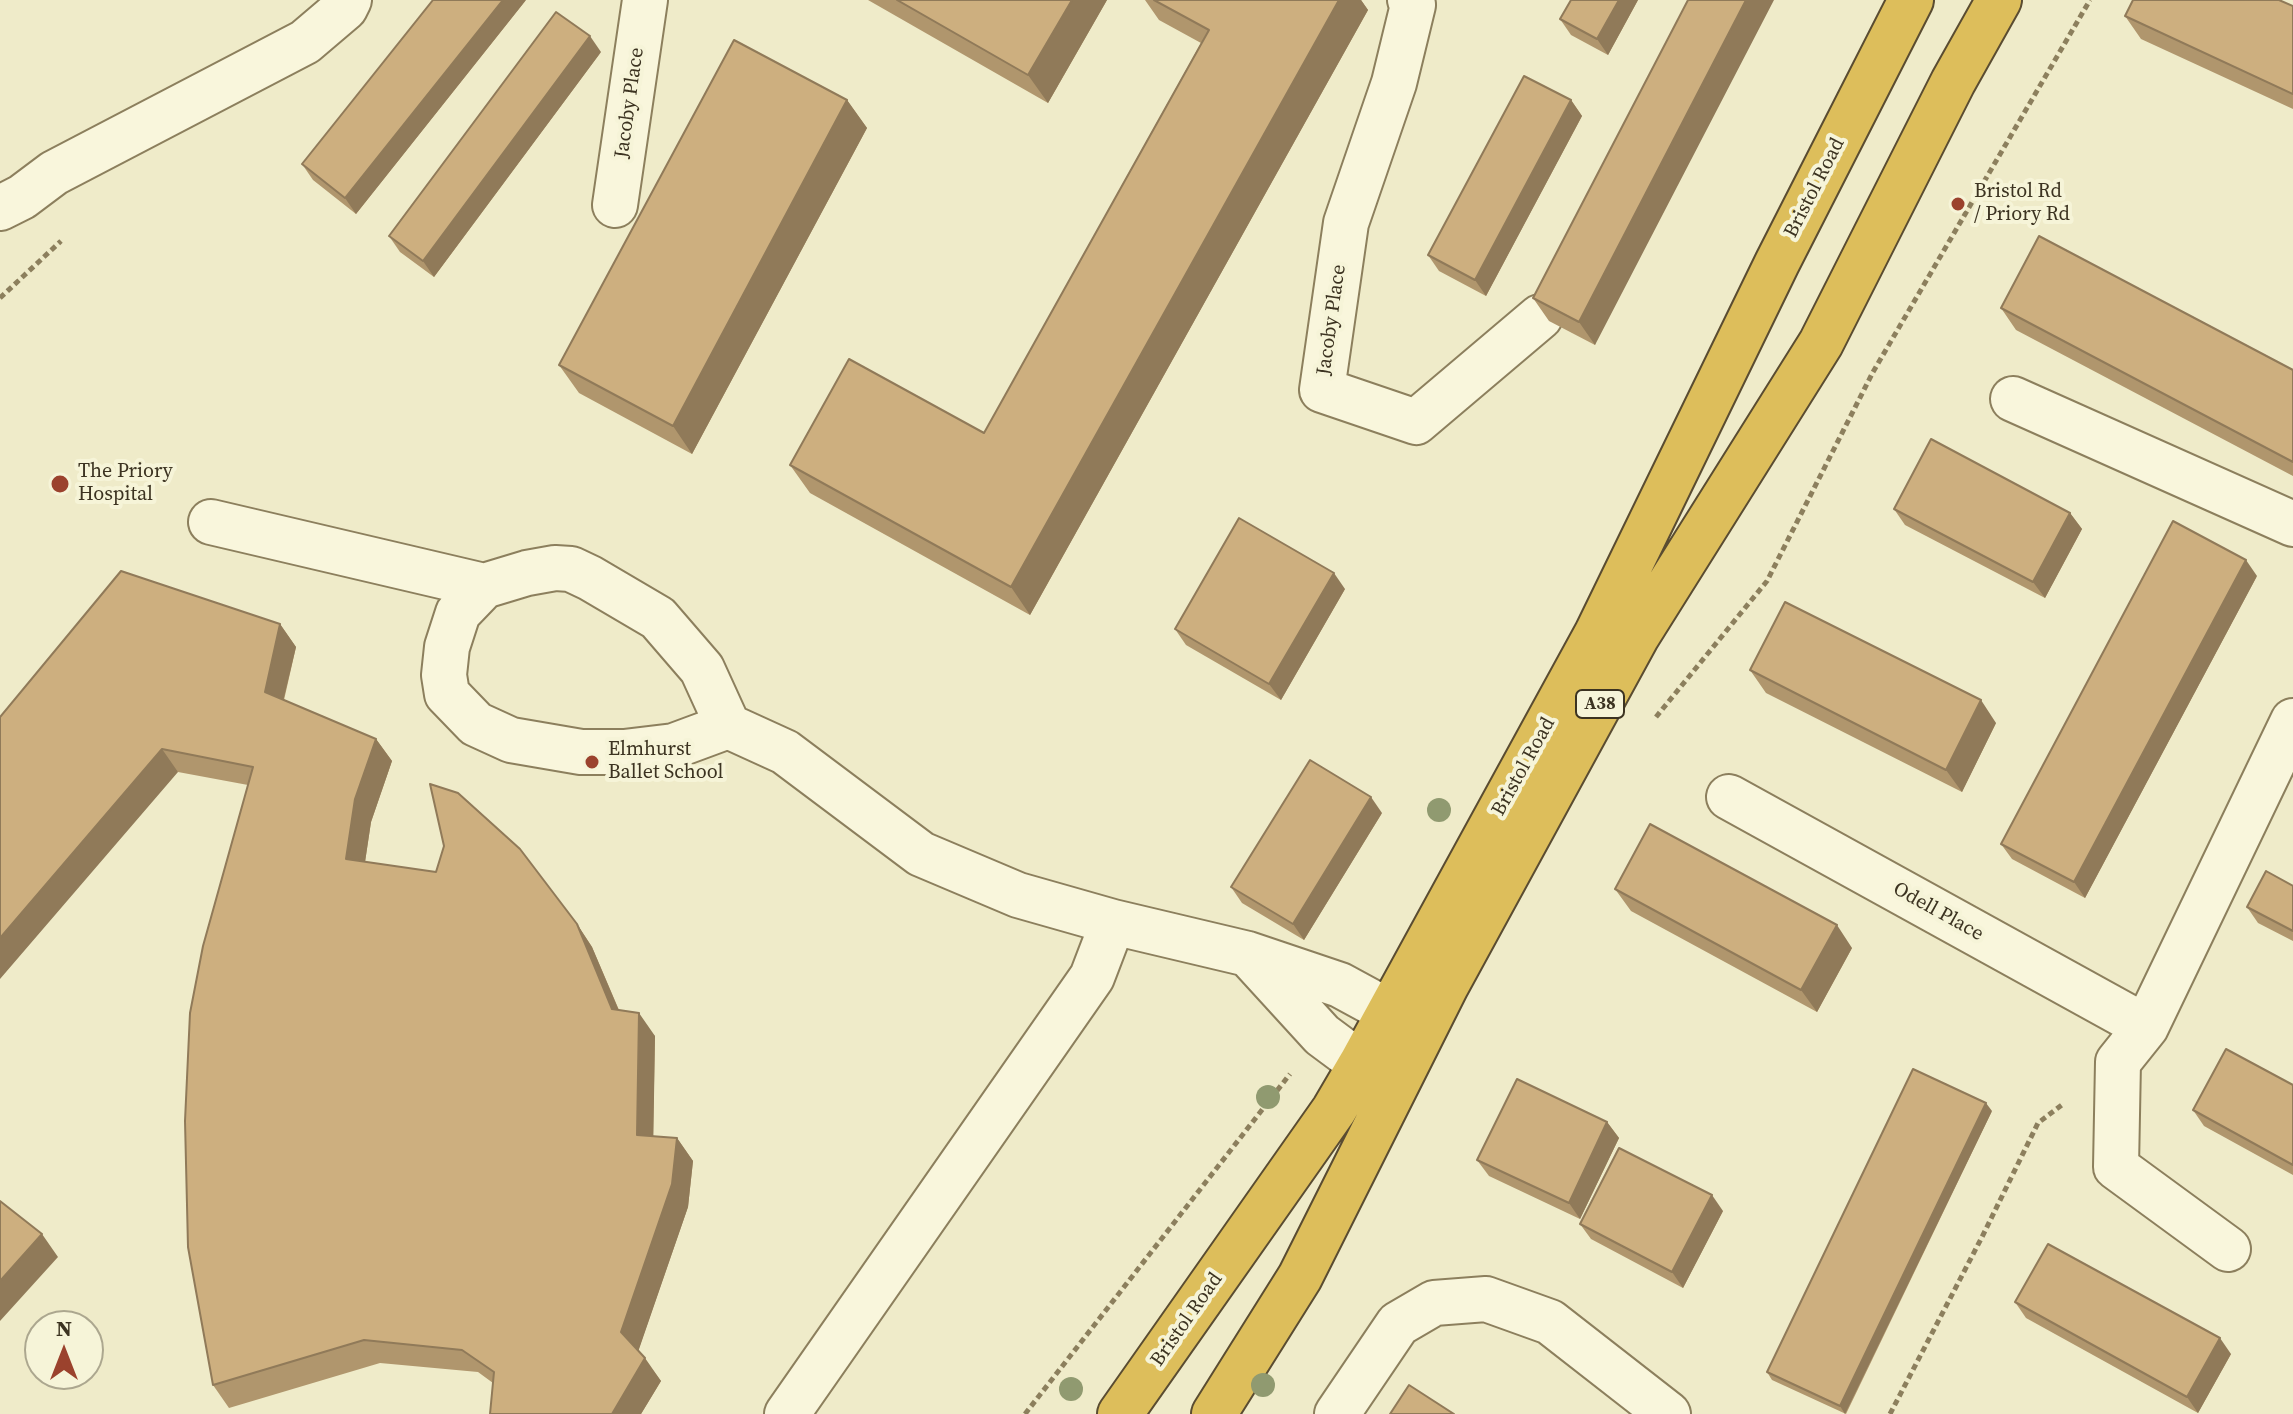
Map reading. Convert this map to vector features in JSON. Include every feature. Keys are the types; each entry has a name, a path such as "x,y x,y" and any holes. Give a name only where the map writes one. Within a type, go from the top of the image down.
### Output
{"highway":[{"name":"Bristol Road","path":"1214,1414 1300,1277 1379,1074 1777,263 1911,0"},
{"name":"Bristol Road","path":"1406,1022 1637,636 1821,343 1953,82 1999,0"},
{"name":"Bristol Road","path":"1120,1414 1334,1110 1379,1074"}],"street":[{"path":"0,208 22,197 54,173 305,42 345,8 349,0"},
{"name":"Jacoby Place","path":"615,205 645,0"},
{"name":"Jacoby Place","path":"1410,0 1413,5 1394,83 1346,223 1322,390 1416,422 1540,317"},
{"path":"2013,399 2293,524"},
{"path":"211,522 484,586"},
{"path":"728,726 674,746 624,752 581,752 511,740 476,724 447,694 444,675 447,647 458,613 484,586 527,573 555,568 571,569 658,618 702,669 728,726 785,752 921,854 1018,895 1113,922 1248,954 1340,985 1406,1022"},
{"path":"2228,1249 2116,1167 2118,1062 2146,1027 2293,721"},
{"name":"Odell Place","path":"1729,797 2146,1027"},
{"path":"787,1414 1092,977 1113,922"},
{"path":"1248,954 1317,1031 1379,1074"},
{"path":"1337,1414 1398,1324 1434,1303 1486,1299 1550,1322 1668,1414"}],"path":[{"path":"1649,726 1767,581 1873,372 2090,0"},
{"path":"0,298 61,241"},
{"path":"1025,1414 1300,1061 1317,1031"},
{"path":"1890,1414 2038,1123 2118,1062"}],"building":[{"path":"433,0 503,0 345,198 302,164"},
{"path":"897,0 1072,0 1028,75"},
{"path":"1154,0 1339,0 1011,587 790,465 849,359 984,433 1209,30"},
{"path":"1571,0 1619,0 1597,39 1560,19"},
{"path":"1688,0 1746,0 1579,322 1533,298"},
{"path":"2133,0 2279,0 2293,6 2293,94 2125,16"},
{"path":"556,12 590,36 423,261 389,236"},
{"path":"734,40 847,100 673,426 559,365"},
{"path":"1524,76 1571,100 1475,280 1428,255"},
{"path":"2039,236 2293,370 2293,462 2001,308"},
{"path":"1931,439 2070,513 2033,582 1894,509"},
{"path":"1239,518 1334,573 1269,684 1175,629"},
{"path":"2173,521 2246,560 2074,882 2001,844"},
{"path":"121,571 280,624 265,692 376,739 355,799 346,859 436,872 444,846 430,784 458,793 520,849 577,924 612,1009 639,1013 637,1135 677,1138 672,1184 621,1332 645,1358 612,1414 490,1414 494,1372 462,1350 364,1340 213,1385 188,1247 185,1121 190,1013 203,946 253,767 162,749 0,938 0,717"},
{"path":"1785,602 1981,700 1946,770 1750,670"},
{"path":"1310,760 1371,797 1293,924 1231,887"},
{"path":"1650,824 1837,925 1801,990 1615,889"},
{"path":"2266,871 2293,886 2293,931 2247,907"},
{"path":"2226,1049 2293,1085 2293,1165 2193,1110"},
{"path":"1913,1069 1986,1103 1840,1406 1767,1372"},
{"path":"1517,1079 1607,1122 1569,1203 1477,1160"},
{"path":"1619,1148 1712,1195 1672,1272 1580,1224"},
{"path":"0,1201 42,1234 0,1281"},
{"path":"2048,1244 2220,1338 2187,1397 2015,1302"},
{"path":"1409,1385 1454,1414 1390,1414"}],"place":[{"name":"Bristol Rd / Priory Rd","path":"1958,204"},
{"name":"The Priory Hospital","path":"60,484"},
{"name":"Elmhurst Ballet School","path":"592,762"}]}
